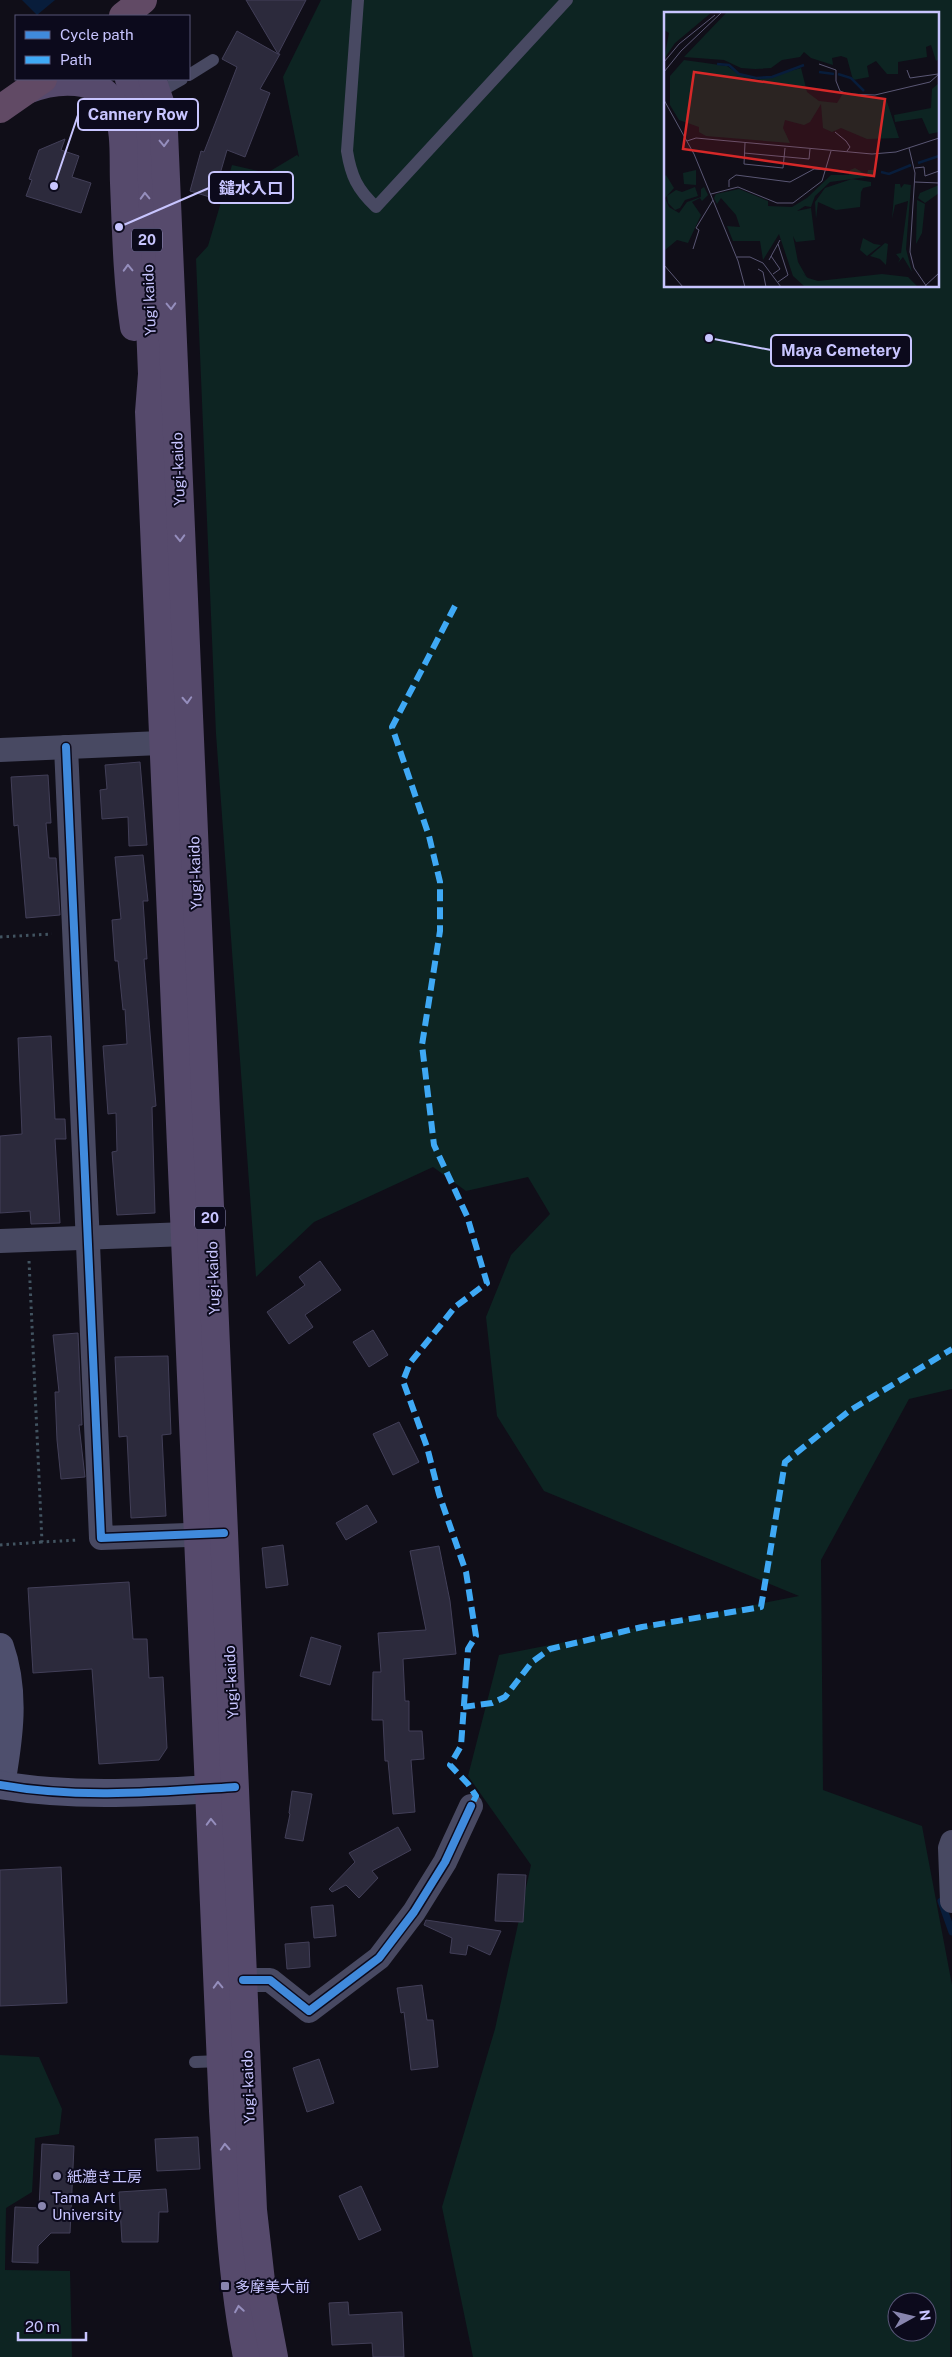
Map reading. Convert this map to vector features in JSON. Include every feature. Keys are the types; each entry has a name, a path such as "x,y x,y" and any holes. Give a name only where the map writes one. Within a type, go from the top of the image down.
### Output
{"highway":[{"path":"124,15 143,0"},
{"path":"0,109 35,84"}],"main road":[{"name":"20","path":"35,84 76,81 99,91 115,106 122,134 131,311 142,378 149,402"},
{"name":"Yugi kaido","path":"144,88 142,126 152,374 149,402"},
{"name":"Yugi-kaido","path":"144,88 164,132 187,1234 212,1534"},
{"name":"Yugi-kaido","path":"149,402 177,742 222,1788 243,1980 253,2210 263,2299 274,2357"},
{"name":"Yugi-kaido","path":"222,1788 208,2062 238,2303 247,2357"}],"street":[{"path":"0,750 177,742"},
{"path":"66,747 101,1538 212,1534"},
{"path":"0,1241 187,1234"},
{"path":"0,1647 9,1688 10,1724 1,1785 36,1791 72,1793 222,1788"},
{"path":"243,1980 270,1980 309,2011 380,1958 414,1912 445,1862 471,1806"},
{"path":"952,1842 950,1848 952,1901"}],"lane":[{"path":"358,0 347,151 350,171 362,192 376,207 567,0"},
{"path":"190,74 213,60"},
{"path":"144,88 178,80"}],"path":[{"path":"0,937 75,933"},
{"path":"28,1240 42,1542"},
{"path":"0,1545 101,1538"}],"green space":[{"path":"321,0 952,0 952,1389 909,1399 821,1560 823,1790 922,1826 952,1985 950,2357 473,2357 442,2207 495,2029 531,1865 468,1776 499,1655 799,1596 544,1491 497,1416 486,1317 511,1255 550,1214 528,1177 466,1191 433,1167 314,1222 256,1277 216,734 196,259 208,246 232,165 267,173 297,155 299,157 283,77"},
{"path":"0,2055 39,2057 62,2109 59,2134 35,2138 32,2192 6,2208 5,2270 70,2271 72,2357 0,2357"}],"water":[{"path":"22,0 55,0 37,15"}],"building":[{"path":"246,0 306,0 278,54"},
{"path":"237,31 280,54 260,89 270,93 245,157 227,150 213,198 190,191 201,151 204,152 237,67 222,59"},
{"path":"65,139 61,150 79,156 72,177 91,183 81,213 26,196 32,180 29,179 39,150"},
{"path":"140,762 147,845 129,846 128,817 102,819 100,790 107,789 105,765"},
{"path":"48,775 51,823 46,823 49,858 56,858 60,915 26,918 18,825 14,826 11,777"},
{"path":"143,855 148,901 143,901 147,959 144,959 156,1106 152,1107 155,1213 117,1215 112,1152 117,1151 116,1113 108,1114 103,1046 127,1044 125,1009 123,1010 118,961 115,961 112,920 121,919 115,857"},
{"path":"51,1036 55,1119 65,1119 66,1139 55,1139 60,1223 31,1224 30,1211 0,1213 0,1136 22,1134 18,1038"},
{"path":"320,1261 341,1290 305,1315 313,1327 289,1344 267,1312 305,1285 299,1277"},
{"path":"373,1330 388,1355 369,1367 353,1342"},
{"path":"78,1333 82,1425 79,1425 85,1477 61,1479 55,1392 59,1392 53,1335"},
{"path":"168,1356 171,1434 162,1435 166,1516 131,1518 127,1436 119,1437 115,1357"},
{"path":"399,1422 419,1462 393,1475 373,1434"},
{"path":"367,1505 377,1522 346,1540 336,1523"},
{"path":"283,1545 288,1585 266,1588 262,1548"},
{"path":"439,1546 450,1601 456,1654 403,1659 405,1701 409,1701 409,1731 422,1731 424,1759 411,1760 415,1812 393,1814 388,1761 385,1761 383,1720 372,1720 373,1672 381,1672 378,1633 426,1630 410,1551"},
{"path":"129,1582 133,1639 147,1639 149,1678 163,1677 167,1748 159,1760 99,1764 92,1669 33,1673 28,1588"},
{"path":"311,1637 341,1646 330,1685 300,1676"},
{"path":"292,1791 312,1794 303,1841 285,1838"},
{"path":"398,1827 411,1850 372,1871 378,1878 359,1898 346,1885 332,1892 329,1889 355,1862 349,1853"},
{"path":"61,1867 67,2003 0,2006 0,1870"},
{"path":"498,1874 526,1875 523,1922 495,1921"},
{"path":"333,1905 336,1936 314,1938 311,1907"},
{"path":"426,1920 501,1931 490,1955 468,1945 466,1955 450,1953 452,1938 424,1925"},
{"path":"309,1942 310,1967 287,1969 285,1944"},
{"path":"422,1985 427,2020 433,2020 438,2067 411,2070 404,2012 401,2013 397,1988"},
{"path":"319,2059 334,2103 307,2112 293,2068"},
{"path":"198,2137 200,2169 157,2171 155,2139"},
{"name":"紙漉き工房","path":"42,2144 74,2146 70,2233 51,2233 38,2246 38,2263 12,2262 15,2207 39,2208"},
{"path":"361,2186 381,2230 359,2240 339,2196"},
{"path":"166,2189 168,2212 159,2212 158,2242 122,2242 119,2192"},
{"path":"348,2302 349,2315 402,2312 404,2357 373,2357 372,2343 332,2345 329,2303"}],"waterway":[{"path":"941,1901 952,1932"}],"marked path":[{"path":"455,606 392,727 429,836 440,882 440,931 422,1045 434,1145 467,1216 487,1283 455,1307 410,1363 403,1381 427,1447 439,1494 466,1572 476,1636 468,1649 461,1746 450,1765 468,1784 476,1796 471,1806"},
{"path":"463,1707 492,1703 505,1697 532,1662 550,1649 642,1627 761,1607 785,1462 849,1411 952,1349"}],"cycle path":[{"path":"66,747 101,1538 224,1533"},
{"path":"0,1785 59,1792 88,1793 235,1787"},
{"path":"243,1980 270,1980 309,2011 379,1958 414,1912 445,1862 471,1806"}],"place":[{"name":"Cannery Row","path":"54,186"},
{"name":"鑓水入口","path":"119,227"},
{"name":"Maya Cemetery","path":"709,338"},
{"name":"紙漉き工房","path":"57,2176"},
{"name":"Tama Art University","path":"42,2206"},
{"name":"多摩美大前","path":"225,2286"}]}
